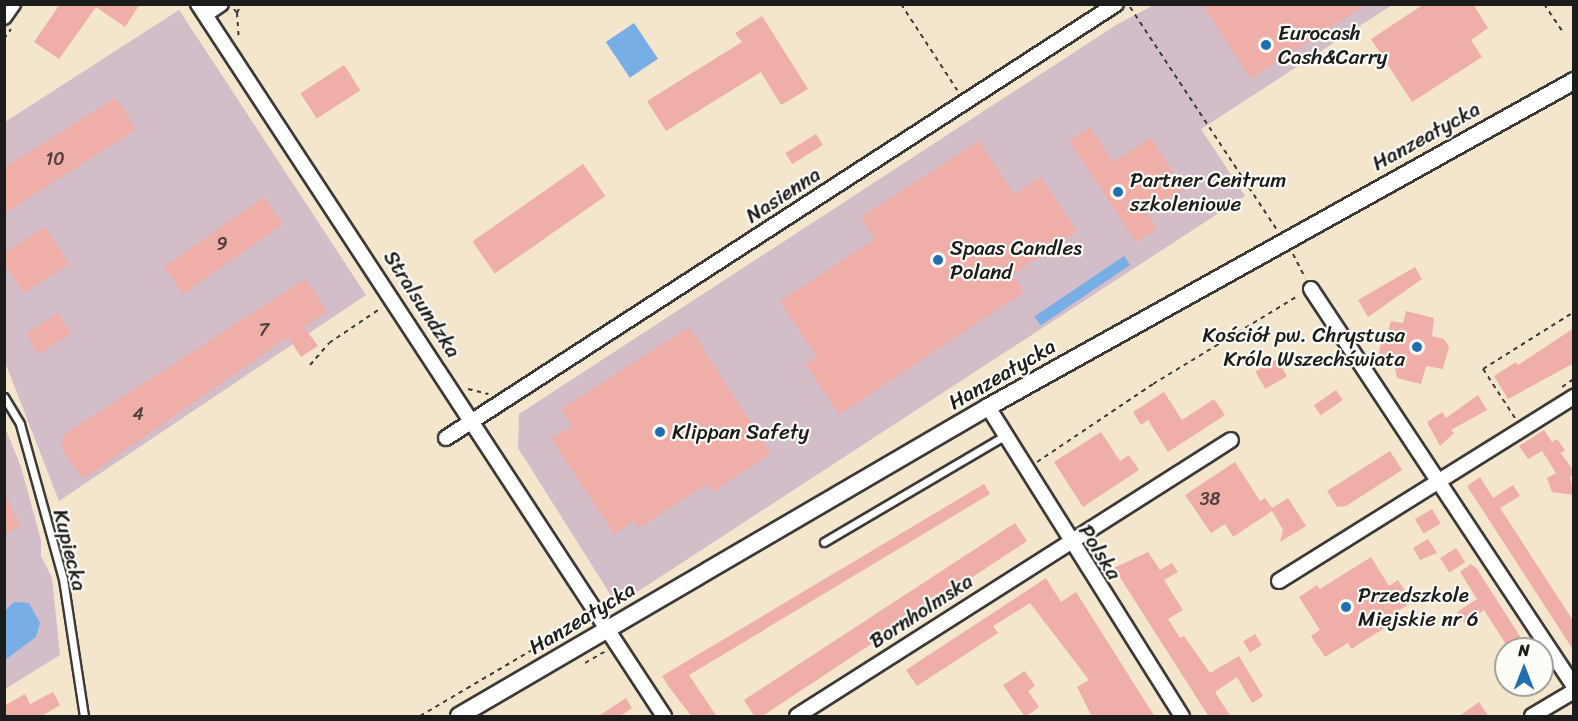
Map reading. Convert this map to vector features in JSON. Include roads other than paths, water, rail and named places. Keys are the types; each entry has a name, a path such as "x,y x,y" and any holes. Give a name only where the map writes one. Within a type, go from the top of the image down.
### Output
{"street":[{"path":"4,17 13,4"},
{"path":"202,9 221,4"},
{"name":"Nasienna","path":"446,438 1116,4"},
{"name":"Stralsundzka","path":"202,9 473,421 664,717"},
{"name":"Hanzeatycka","path":"459,717 988,407 1574,81"},
{"path":"1311,289 1574,686"},
{"path":"1280,581 1439,479 1522,429 1571,404"},
{"name":"Polska","path":"988,407 1068,541 1182,717"},
{"name":"Bornholmska","path":"797,717 1068,541 1231,440"},
{"path":"1532,717 1574,691"}],"lane":[{"name":"Kupiecka","path":"4,397 20,424 63,579 84,717"},
{"path":"824,542 1004,436"}],"water":[{"path":"634,23 658,59 630,78 606,42"},
{"path":"1124,256 1130,265 1041,326 1034,316"},
{"path":"14,602 29,603 40,623 36,637 5,660 5,611"}],"place":[{"name":"Eurocash Cash&Carry","path":"1266,45"},
{"name":"Partner Centrum szkoleniowe","path":"1118,192"},
{"name":"Spaas Candles Poland","path":"938,260"},
{"name":"Kościół pw. Chrystusa Króla Wszechświata","path":"1417,347"},
{"name":"Klippan Safety","path":"660,432"},
{"name":"Przedszkole Miejskie nr 6","path":"1346,607"}]}
